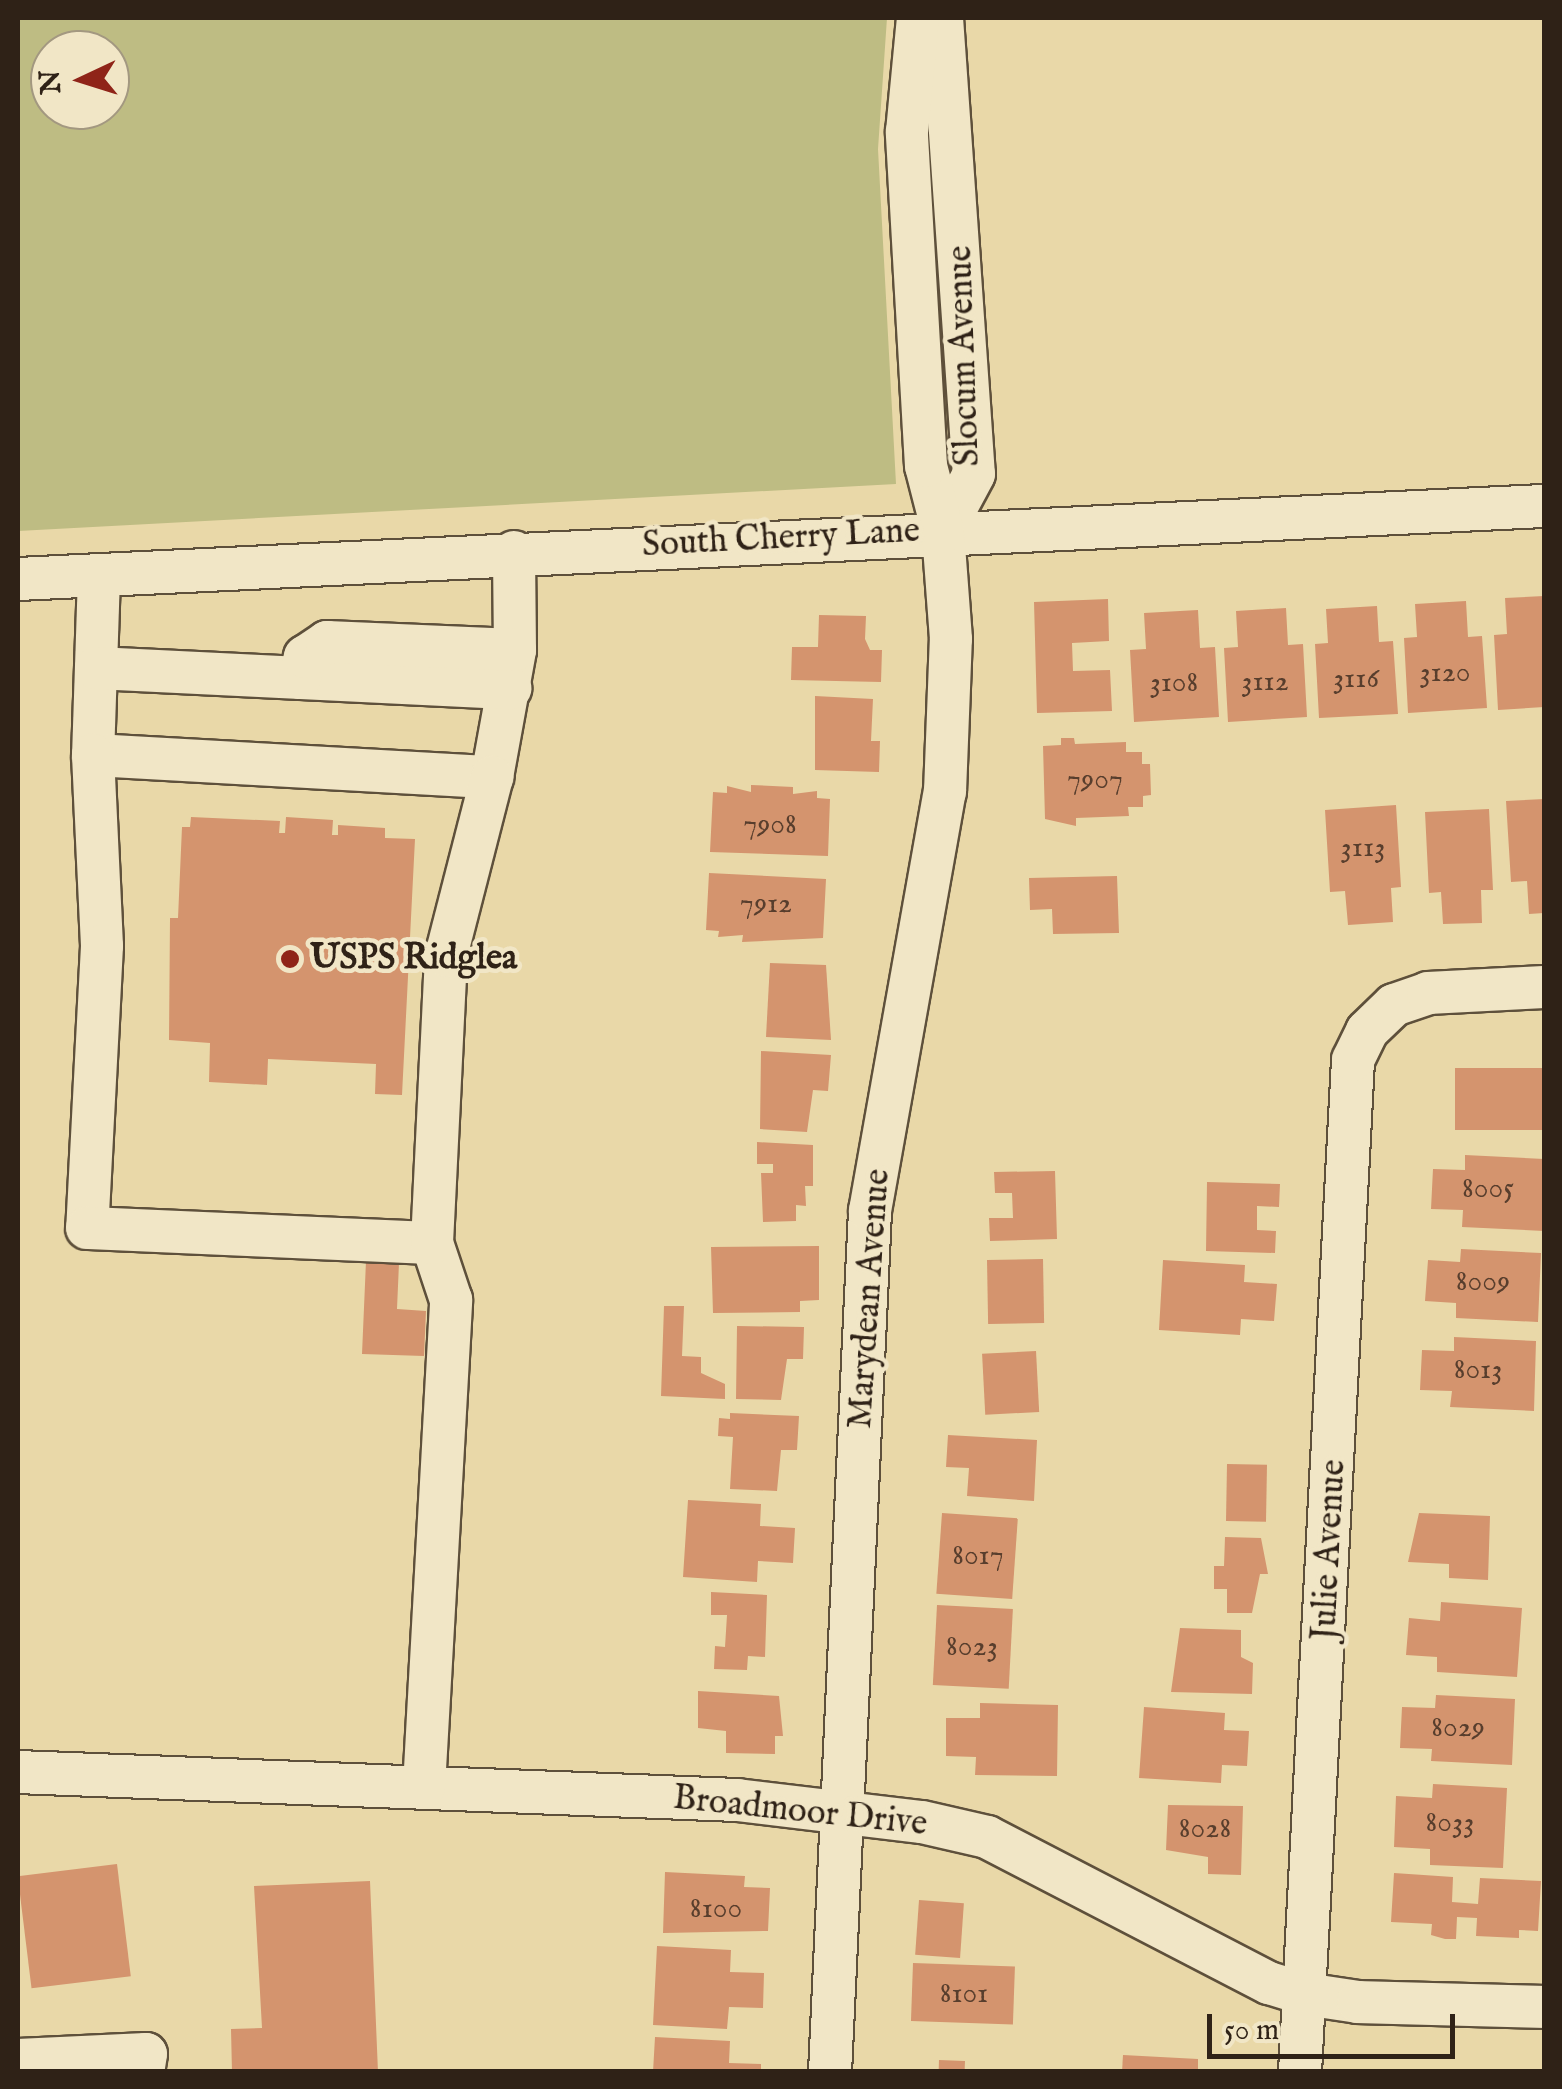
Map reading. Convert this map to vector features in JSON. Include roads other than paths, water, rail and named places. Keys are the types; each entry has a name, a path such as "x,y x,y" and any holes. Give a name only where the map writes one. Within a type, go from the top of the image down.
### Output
{"street":[{"name":"Slocum Avenue","path":"918,18 907,132 926,466 944,532"},
{"name":"Slocum Avenue","path":"942,18 974,474 944,532"},
{"name":"South Cherry Lane","path":"18,579 514,552 1544,506"},
{"name":"Marydean Avenue","path":"830,2072 870,1211 945,792 952,640 944,532"},
{"path":"424,1787 452,1300 432,1243 446,956 492,777 513,669 514,552"},
{"path":"99,576 93,755 102,946 87,1228 432,1243"},
{"path":"96,668 300,678 305,657 328,642 513,669"},
{"path":"93,755 492,777"},
{"name":"Julie Avenue","path":"1300,2072 1353,1060 1367,1031 1394,1005 1428,993 1544,987"},
{"name":"Broadmoor Drive","path":"18,1772 737,1800 844,1813 988,1836 1257,1976 1305,1994 1358,2002 1544,2007"},
{"path":"18,2060 146,2054 143,2072"}],"place":[{"name":"USPS Ridglea","path":"290,959"}]}
